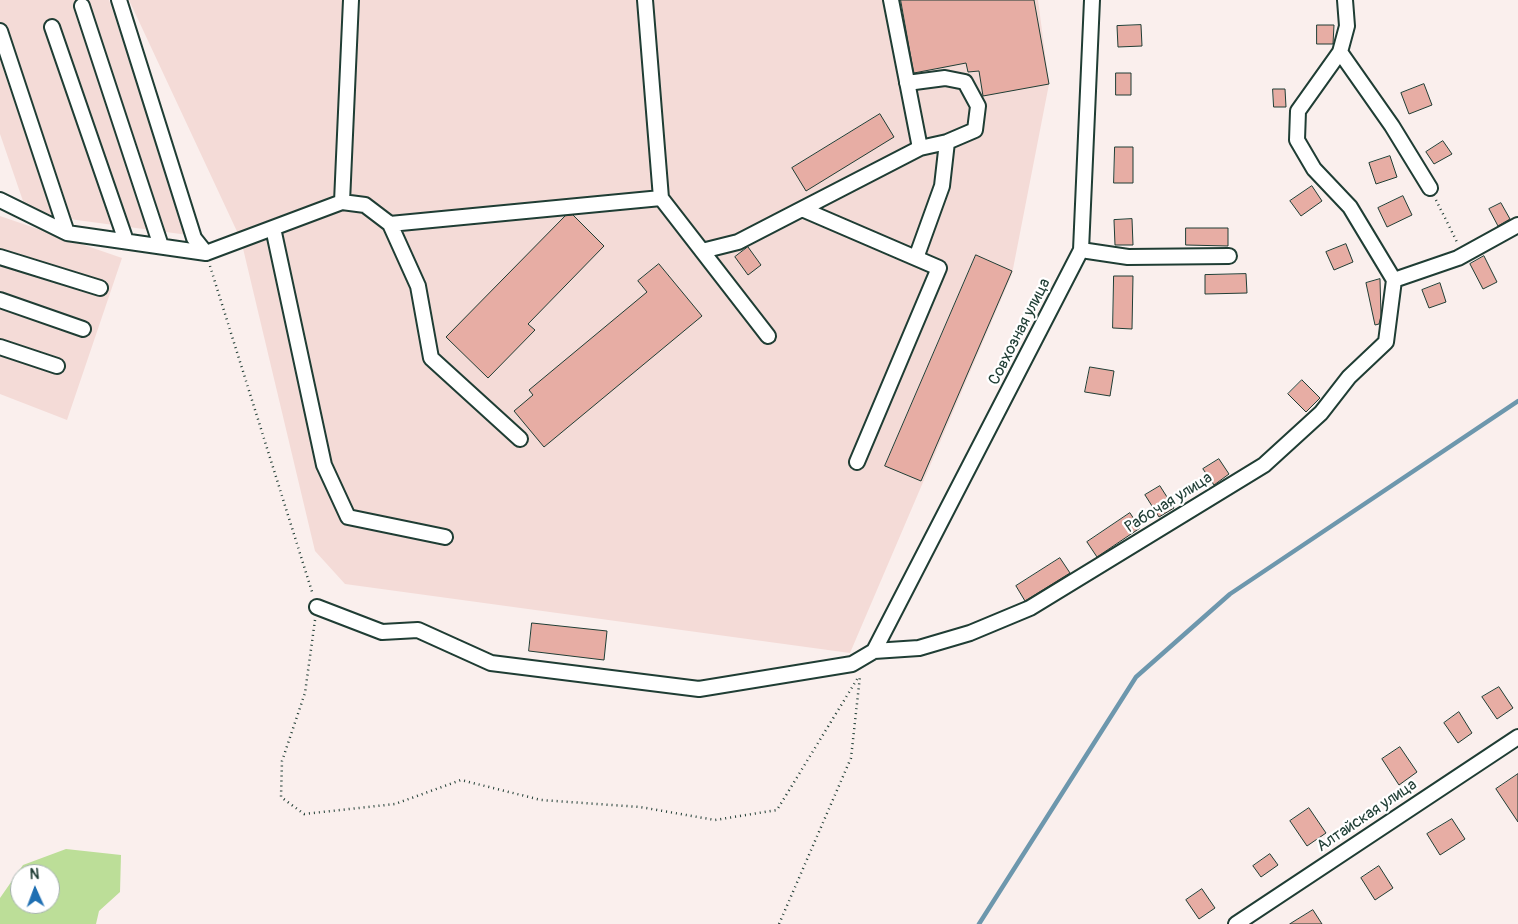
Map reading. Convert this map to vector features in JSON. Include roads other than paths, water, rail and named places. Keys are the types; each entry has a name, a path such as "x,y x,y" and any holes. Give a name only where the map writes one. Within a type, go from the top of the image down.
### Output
{"street":[{"path":"119,0 194,238 206,253"},
{"path":"342,202 351,0"},
{"path":"645,0 661,198 768,336"},
{"path":"891,0 920,148"},
{"name":"Совхозная улица","path":"874,651 1081,250 1092,0"},
{"path":"1345,0 1347,26 1340,52 1298,111 1297,140 1314,169 1350,207 1394,280 1464,255 1518,225"},
{"path":"82,6 162,246"},
{"path":"52,27 126,241"},
{"path":"0,31 67,233"},
{"path":"1340,52 1392,126 1430,188"},
{"path":"702,251 738,242 920,148 948,142 975,130 978,106 965,82 945,78 907,83"},
{"path":"916,258 942,186 948,142"},
{"path":"390,224 661,198"},
{"path":"0,200 67,233 206,253 342,202 365,205 390,224 418,286 432,358 520,439"},
{"path":"802,209 939,268 857,462"},
{"path":"273,228 324,465 348,517 445,537"},
{"path":"1081,250 1128,257 1229,256"},
{"path":"0,257 100,288"},
{"name":"Рабочая улица","path":"874,651 919,648 970,633 1030,608 1264,466 1321,413 1349,377 1386,342 1394,280"},
{"path":"0,300 84,329"},
{"path":"0,347 57,366"},
{"path":"316,607 382,632 418,630 491,663 699,689 852,664 874,651"},
{"name":"Алтайская улица","path":"1236,924 1518,737"}],"waterway":[{"path":"979,924 1136,677 1230,594 1518,401"}]}
